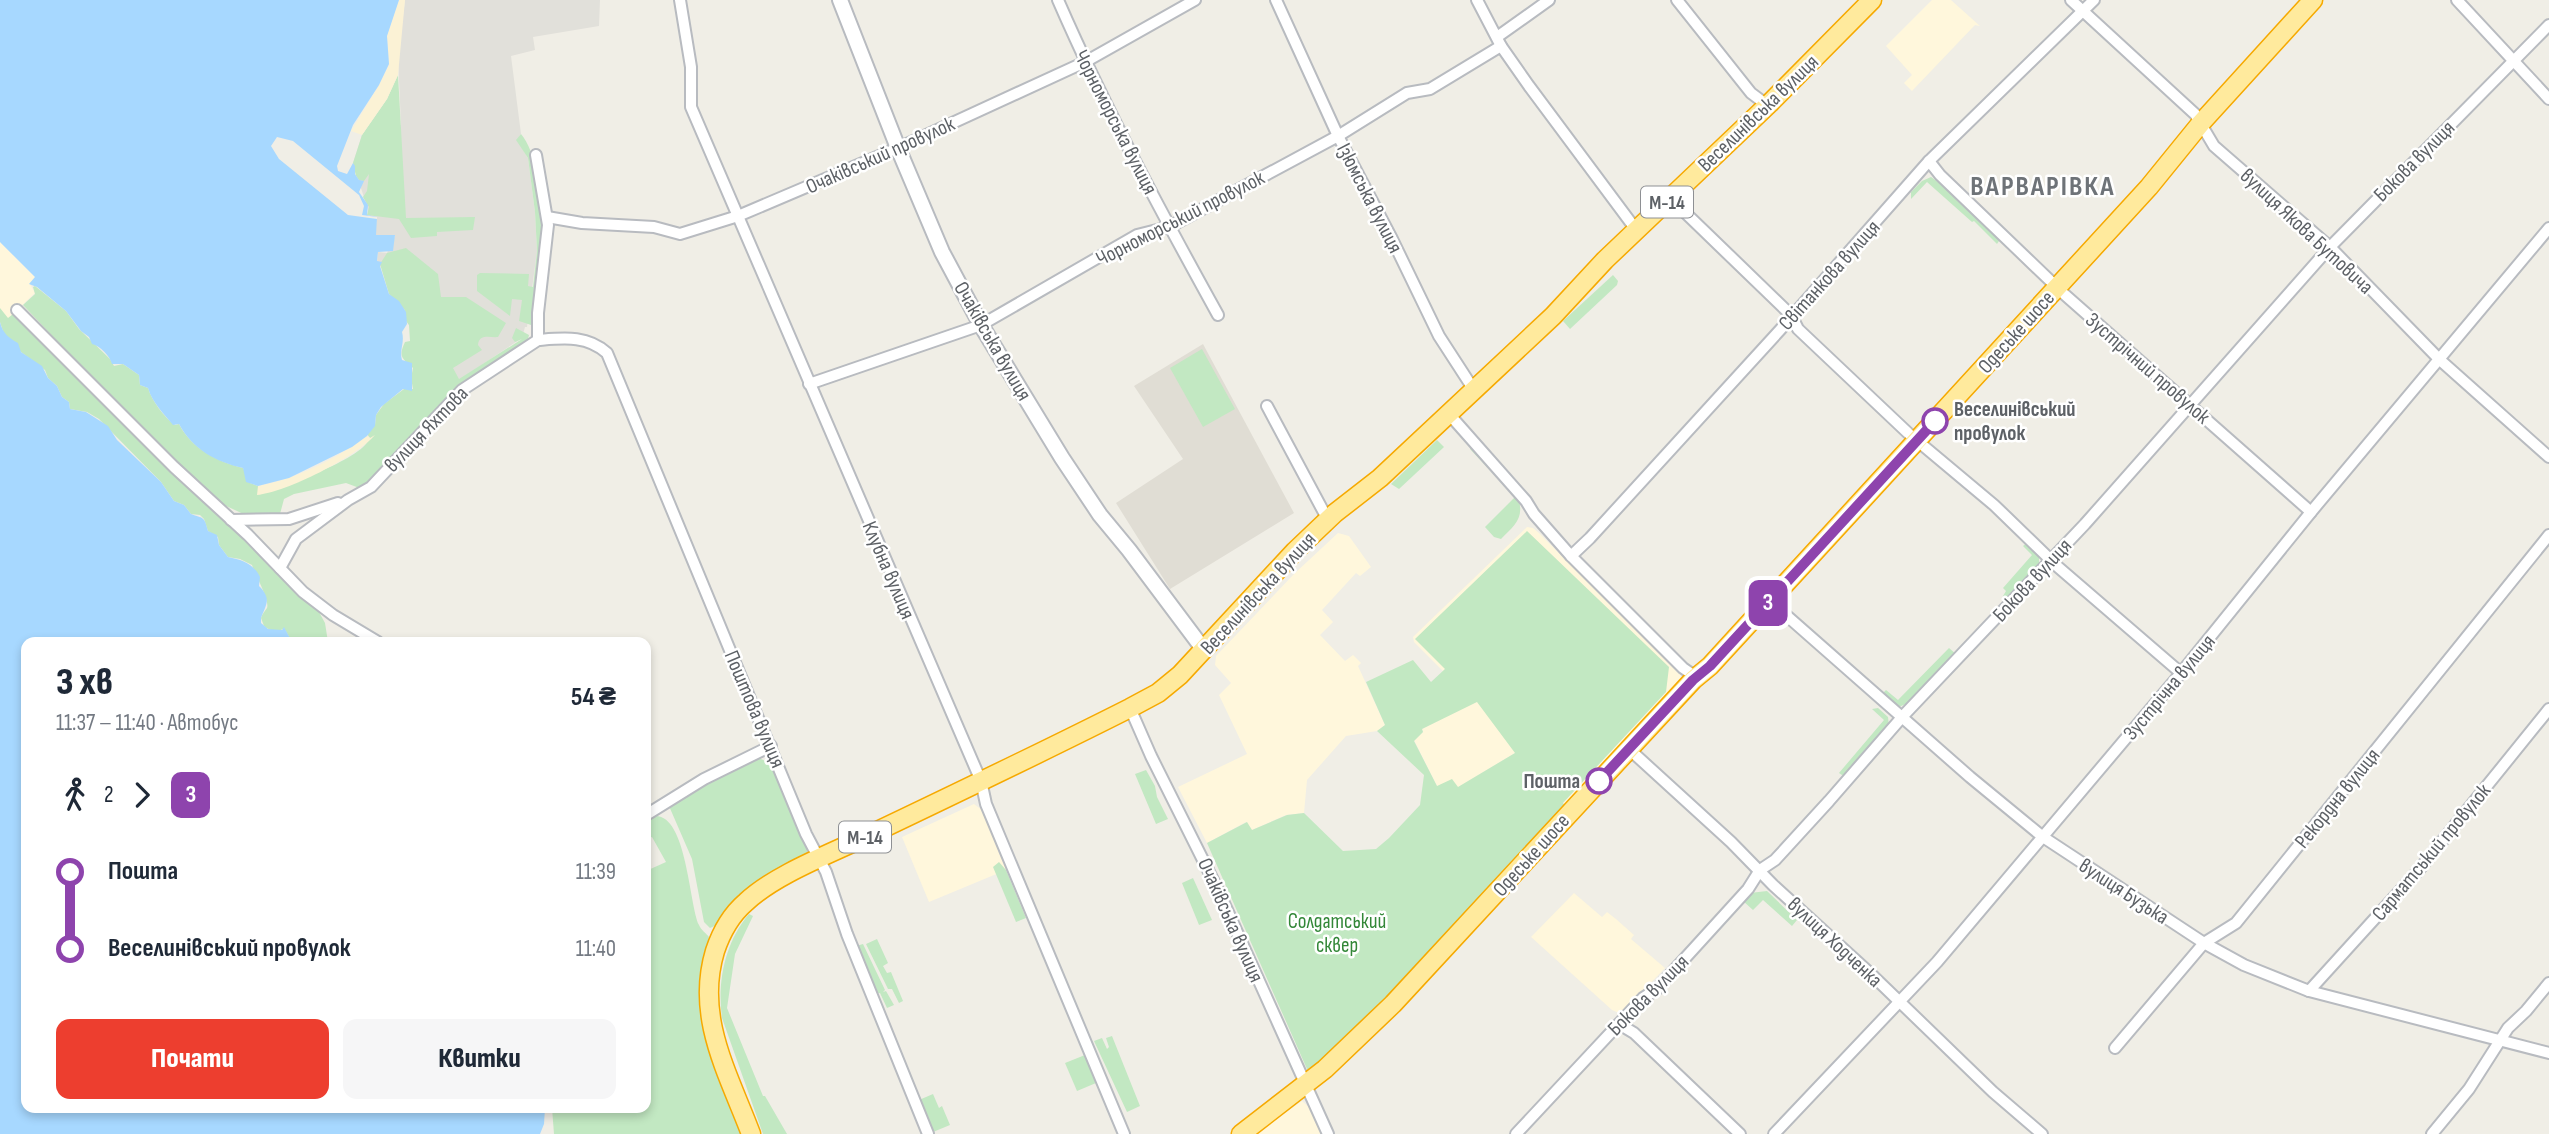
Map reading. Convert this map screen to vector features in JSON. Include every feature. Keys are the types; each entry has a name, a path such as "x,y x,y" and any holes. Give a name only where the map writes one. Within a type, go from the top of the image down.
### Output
{"highway":[{"name":"Веселинівська вулиця","path":"751,1134 709,1018 709,982 715,950 733,915 747,900 767,886 821,858 1130,708 1166,686 1204,650 1295,551 1380,478 1553,316 1605,260 1872,0"},
{"name":"Одеське шосе","path":"1241,1134 1306,1085 1393,1004 1917,441 2149,187 2201,123 2313,0"}],"street":[{"name":"Клубна вулиця","path":"680,0 691,67 691,107 981,781 986,804 1124,1134"},
{"name":"Очаківська вулиця","path":"840,0 942,252 981,325 1055,448 1100,515 1204,650"},
{"name":"Чорноморська вулиця","path":"1058,0 1085,62 1169,227 1218,315"},
{"name":"Очаківський провулок","path":"547,217 582,223 654,227 680,234 738,216 898,148 1085,62 1195,0"},
{"name":"Ізюмська вулиця","path":"1276,0 1338,136 1439,336 1474,390"},
{"path":"1477,0 1499,41 1529,86 1637,231"},
{"name":"Чорноморський провулок","path":"810,384 981,325 1137,235 1169,227 1338,136 1407,93 1430,89 1499,41 1549,0"},
{"path":"1676,0 1751,93 1767,105"},
{"name":"вулиця Якова Бутовича","path":"2071,0 2201,123 2214,146 2330,247 2440,360 2549,457"},
{"name":"Світанкова вулиця","path":"1571,556 1780,330 1929,161 2094,0"},
{"path":"2457,0 2549,99"},
{"name":"Бокова вулиця","path":"1516,1134 1643,998 1657,989 1748,889 1760,870 1775,860 1903,716 2052,559 2330,247 2549,25"},
{"path":"536,155 547,217 538,340"},
{"name":"Зустрічний провулок","path":"1929,161 1940,175 2057,287 2311,512"},
{"path":"1671,198 1791,315 1798,329 1917,441 2003,513 2181,673"},
{"name":"Зустрічна вулиця","path":"1774,1134 1937,962 2181,673 2311,512 2549,228"},
{"path":"17,310 315,602 371,637"},
{"name":"вулиця Яхтова","path":"280,568 296,539 348,500 371,487 462,390 538,340"},
{"name":"Поштова вулиця","path":"538,340 587,340 598,344 607,353 806,834 821,858 847,934 928,1134"},
{"path":"1267,406 1328,520"},
{"path":"1448,414 1571,556 1696,677"},
{"path":"231,520 289,519 348,500"},
{"name":"Рекордна вулиця","path":"2115,1048 2204,943 2236,923 2549,535"},
{"name":"вулиця Бузька","path":"1770,601 1970,777 2043,837 2204,943 2244,965 2309,991 2549,1052"},
{"name":"Очаківська вулиця","path":"1130,708 1151,756 1219,890 1328,1134"},
{"name":"Сарматський провулок","path":"2309,991 2418,871 2549,709"},
{"path":"651,812 704,779 771,746"},
{"name":"вулиця Ходченка","path":"1629,749 1773,885 1825,930 2036,1132"},
{"path":"2432,1134 2469,1089 2500,1040 2549,983"},
{"path":"1619,1024 1634,1033 1740,1134"}],"shaded area":[{"path":"405,0 600,0 599,26 533,37 535,50 511,56 521,134 517,140 528,158 535,212 537,251 527,327 522,338 459,380 409,325 377,262 378,252 387,253 395,236 376,235 353,163 362,135 369,128 401,125 398,57"},
{"path":"1932,0 1951,0 1980,26 1975,25 1912,91 1904,83 1912,75 1886,46"},
{"path":"0,242 35,277 30,284 35,293 7,320 0,317"},
{"path":"1203,344 1294,513 1170,589 1116,503 1183,459 1134,386"},
{"path":"1527,527 1539,533 1682,677 1566,807 1515,753 1457,788 1437,786 1414,740 1423,732 1422,729 1468,705 1445,669 1443,671 1414,642 1413,637"},
{"path":"1338,533 1349,536 1371,567 1360,576 1356,573 1322,610 1333,622 1320,635 1345,661 1353,655 1361,663 1358,666 1385,725 1377,731 1346,736 1307,780 1304,813 1286,815 1252,830 1246,822 1207,843 1178,787 1247,754 1219,695 1231,683 1215,665 1216,656 1294,574"},
{"path":"974,804 982,810 1006,870 929,902 902,837"},
{"path":"1574,893 1602,917 1607,912 1616,919 1634,935 1631,939 1665,968 1619,1013 1612,1010 1531,937"},
{"path":"1302,1101 1311,1109 1323,1134 1255,1134"}],"green space":[{"path":"398,75 406,218 475,217 473,230 437,232 437,236 411,238 399,219 367,215 369,207 363,197 367,191 369,174 364,181 359,180 353,163 362,135 387,99"},
{"path":"521,134 535,165 545,217 542,263 531,325 519,321 522,300 512,299 510,316 477,291 477,275 480,273 529,274 528,286 533,287 537,251 535,212 528,158 516,140"},
{"path":"1931,177 1952,192 2001,238 1997,244 1927,182 1911,199 1911,192 1922,181"},
{"path":"406,248 438,274 441,297 466,297 506,323 498,337 481,339 478,345 482,350 453,368 459,379 522,339 515,342 512,338 516,328 529,335 527,343 476,375 362,489 346,483 294,494 284,499 280,514 250,517 224,505 95,381 23,305 35,294 35,286 66,311 114,366 123,364 139,375 140,385 148,388 163,413 175,425 179,424 198,447 215,458 243,468 250,483 258,486 258,494 319,472 351,456 370,438 367,434 375,425 376,415 384,404 404,389 413,389 413,368 402,354 405,342 410,341 409,325 405,310 389,294 380,264 387,253"},
{"path":"1613,275 1618,281 1617,285 1570,329 1563,321"},
{"path":"0,308 8,318 13,314 319,612 325,623 327,637 289,637 284,628 274,631 264,626 261,618 267,605 252,565 228,557 219,545 218,537 208,531 204,519 200,515 191,514 184,505 174,501 161,482 99,419 87,412 70,409 69,402 62,397 45,370 21,352 4,334 0,322"},
{"path":"1202,349 1235,409 1203,427 1170,368"},
{"path":"1437,440 1444,447 1399,489 1391,484"},
{"path":"1471,447 1519,501 1519,518 1501,539 1494,537 1485,527 1515,497"},
{"name":"Солдатський сквер","path":"1527,531 1669,667 1666,692 1563,803 1566,807 1371,1017 1311,1070 1307,1069 1207,843 1247,822 1252,830 1287,815 1304,813 1343,851 1376,849 1389,838 1420,805 1424,775 1377,731 1385,725 1366,682 1413,660 1431,682 1445,669 1415,639","holes":["1477,702 1515,753 1458,787 1452,779 1437,786 1414,741 1423,732 1422,729"]},
{"path":"2028,542 2039,555 2039,565 2008,601 2003,596 2006,591 2003,588 2032,555 2023,546"},
{"path":"1949,648 1957,655 1910,702 1899,707 1882,694 1886,690 1898,700"},
{"path":"1878,708 1888,717 1889,726 1845,777 1839,773 1884,720 1872,709"},
{"path":"756,757 768,762 774,769 807,853 710,928 704,922 692,859 669,806 705,781"},
{"path":"1146,770 1168,819 1156,824 1135,774"},
{"path":"654,816 665,819 674,829 685,862 699,925 709,937 701,980 701,1018 743,1134 554,1134 552,1113 651,1113 651,869 666,862 651,837 651,818"},
{"path":"999,862 1006,870 1026,918 1016,922 993,867"},
{"path":"1193,878 1212,920 1199,925 1182,883"},
{"path":"1767,891 1797,920 1792,926 1763,900 1753,910 1743,901 1750,893"},
{"path":"749,914 753,916 735,954 727,1008 763,1096 787,1134 763,1134 722,1018 721,990 725,963 734,937"},
{"path":"877,939 888,963 883,966 887,973 891,972 903,1001 899,1003 892,989 888,989 866,944"},
{"path":"863,944 885,990 883,992 886,991 894,1005 887,1008 880,993 876,994 856,946"},
{"path":"1112,1036 1140,1106 1127,1112 1094,1041 1102,1038 1107,1049 1109,1047 1106,1038"},
{"path":"1085,1055 1096,1083 1077,1091 1065,1063"},
{"path":"933,1094 939,1108 942,1106 950,1125 933,1132 919,1100"}],"sand":[{"path":"399,0 405,0 398,75 387,99 362,135 351,131 389,65 387,36"},
{"path":"375,435 353,453 320,472 257,495 258,486 301,473 342,453 367,436 370,438"}],"water":[{"path":"0,0 399,0 387,36 389,64 353,125 337,166 338,171 347,174 353,163 355,174 359,180 364,181 359,192 368,205 367,215 377,217 376,235 395,235 393,251 378,252 377,261 382,262 380,266 389,294 399,301 406,312 407,324 402,332 401,356 402,360 412,363 412,391 403,389 381,407 376,415 375,426 367,436 352,447 289,478 258,486 246,482 243,468 214,458 191,441 179,424 173,425 166,417 148,388 140,385 139,375 123,364 112,364 107,355 92,344 66,311 37,287 29,284 35,277 0,242"},
{"path":"0,322 7,335 18,343 21,352 42,366 62,397 69,402 70,409 86,412 108,426 117,440 161,482 174,501 204,520 208,531 217,535 219,545 228,557 254,568 260,577 259,586 267,598 261,623 268,629 282,630 284,627 289,637 21,637 21,1113 545,1113 540,1134 0,1134"}],"pier":[{"path":"277,137 293,141 359,195 364,206 362,215 377,219 348,215 279,159 271,146"}],"bus line":[{"name":"3","path":"1599,781 1693,680 1710,666 1935,421"}],"place":[{"name":"Веселинівський провулок","path":"1935,421"},
{"name":"Пошта","path":"1599,781"}],"district":[{"name":"ВАРВАРІВКА","path":"2043,185"}]}
